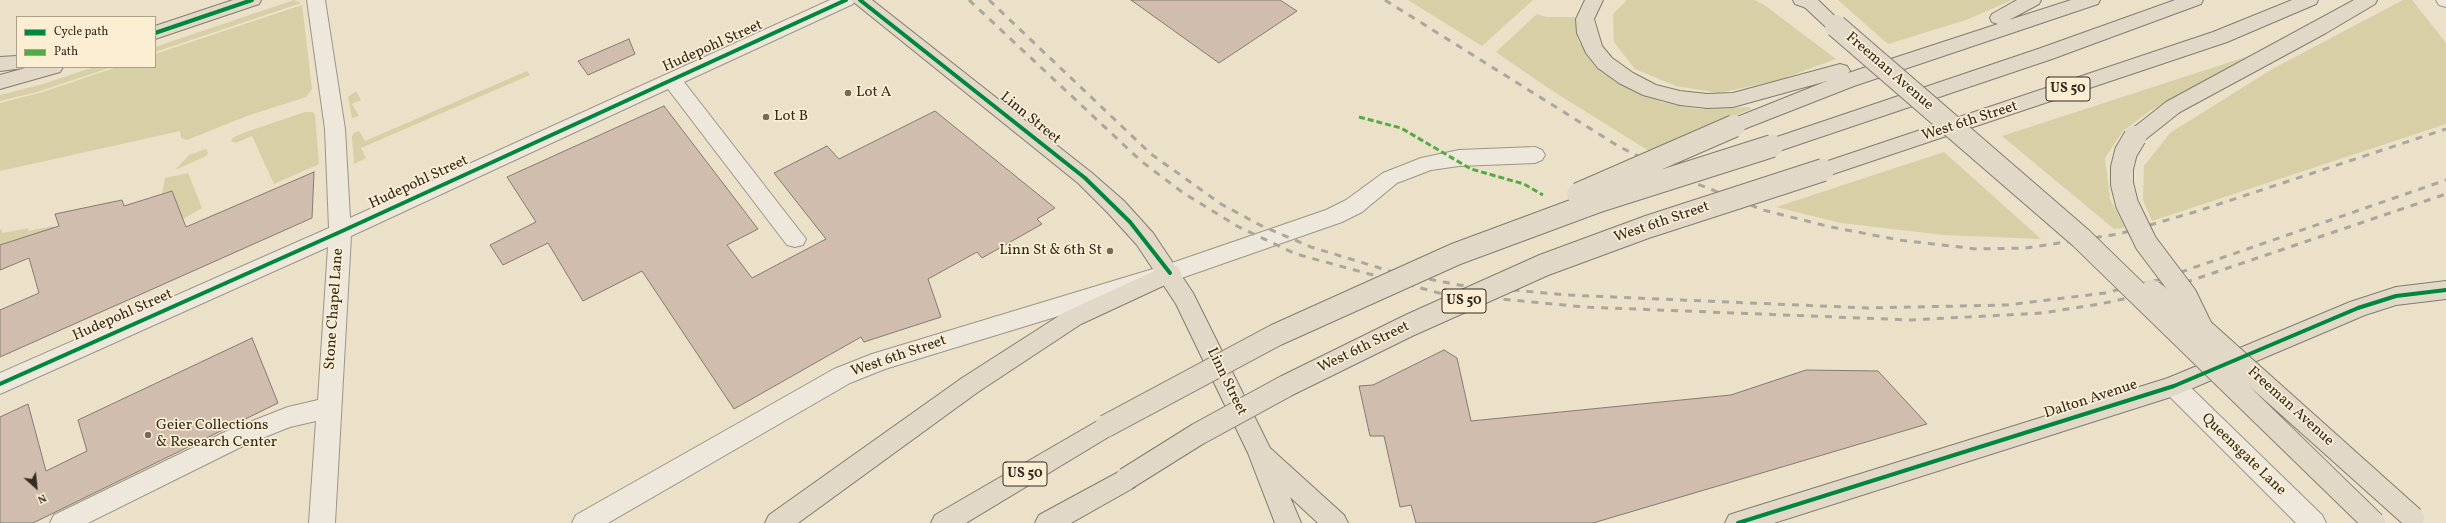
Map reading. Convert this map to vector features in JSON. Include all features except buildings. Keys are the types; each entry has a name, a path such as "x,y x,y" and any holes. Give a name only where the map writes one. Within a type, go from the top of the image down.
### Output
{"main road":[{"path":"156,33 252,0"},
{"name":"Linn Street","path":"860,0 1085,178 1130,222 1170,273 1185,299 1260,453 1288,523"},
{"path":"1594,0 1585,19 1587,33 1593,48 1605,63 1632,81 1650,90 1680,98 1707,101 1733,100 1837,71 1877,71"},
{"path":"1981,36 1986,23 2032,0"},
{"path":"1522,228 1560,202 1734,126 1877,71 2091,0"},
{"name":"US 50","path":"944,523 1106,426 1276,335 1394,280 1522,228 1632,190 1772,146 2045,54 2194,0"},
{"name":"West 6th Street","path":"1048,523 1126,479 1198,434 1286,386 1410,325 1544,265 1662,222 1823,170 2220,37 2309,0"},
{"name":"Freeman Avenue","path":"1806,1 2081,238 2374,523"},
{"path":"2202,329 2186,296 2146,243 2128,204 2122,184 2122,168 2126,152 2135,137 2173,107 2319,29 2365,2"},
{"path":"0,64 18,70 41,68"},
{"name":"Freeman Avenue","path":"2081,238 2202,329 2416,520"},
{"path":"778,523 970,385 1073,318 1170,273"},
{"name":"Dalton Avenue","path":"1738,523 2174,386 2358,308 2396,296 2446,290"},
{"path":"1260,453 1335,523"}],"street":[{"name":"Stone Chapel Lane","path":"316,0 335,129 340,232 322,523"},
{"name":"Hudepohl Street","path":"0,384 340,232 846,0"},
{"path":"0,83 18,70"},
{"path":"671,79 795,239"},
{"name":"West 6th Street","path":"585,523 842,376 880,361 1170,273 1334,216 1354,206 1390,178 1405,170 1428,163 1459,158 1535,155"},
{"name":"Queensgate Lane","path":"2174,386 2313,523"},
{"path":"63,523 238,437 288,417 329,408"}],"shaded area":[{"path":"294,0 301,3 156,52 156,47"},
{"path":"1408,0 1533,0 1482,46"},
{"path":"1627,0 1754,0 1763,4 1836,59 1779,80 1719,93 1676,86 1635,69 1614,42 1613,14"},
{"path":"1838,0 2012,0 1966,20 1888,44"},
{"path":"2403,0 2412,0 2446,43 2446,124 2152,221 2143,200 2144,166 2170,133 2274,68"},
{"path":"302,5 312,89 306,97 247,116 187,140 181,138 180,131 0,171 0,103 43,92 114,68 156,68 156,54"},
{"path":"1537,14 1546,17 1575,17 1578,41 1595,65 1632,91 1662,102 1697,109 1749,107 1751,109 1649,151 1551,90 1496,52"},
{"path":"2252,55 2151,110 2123,131 2105,158 2110,199 2125,228 2114,229 2002,136"},
{"path":"91,68 109,68 37,92 0,101 0,95 43,84"},
{"path":"527,71 530,75 361,148 366,158 354,164 352,136 354,133 359,131 365,141"},
{"path":"356,91 361,100 352,104 359,116 352,118 348,97"},
{"path":"305,112 312,112 315,114 319,164 274,184 252,136 235,143 231,141 234,137 246,132"},
{"path":"206,149 208,153 206,156 175,170 189,155"},
{"path":"1944,152 2041,239 1944,235 1841,223 1776,207"},
{"path":"188,173 202,208 183,219 172,191 162,194 165,178"},
{"path":"53,226 53,228 0,245 0,230 2,229 2,233 29,228 28,231"}],"railway":[{"path":"969,0 1141,161 1182,192 1237,226 1296,254 1439,293 1584,307 1911,320 2042,313 2100,304 2160,291 2446,194"},
{"path":"989,0 1151,154 1221,204 1260,225 1311,247 1393,272 1459,285 1567,295 1867,308 2007,305 2105,293 2158,280 2446,180"},
{"path":"1385,0 1618,146 1680,177 1763,210 1831,227 1899,240 1977,249 2026,248 2119,234 2198,211 2446,129"}],"marked path":[{"path":"1359,117 1401,128 1471,169 1491,176 1524,184 1543,195"}],"cycle path":[{"path":"156,33 252,0"},
{"path":"0,384 340,232 846,0"},
{"path":"860,0 1085,178 1130,222 1170,273"},
{"path":"1738,523 2174,386 2358,308 2396,296 2446,290"}],"place":[{"name":"Lot A","path":"848,93"},
{"name":"Lot B","path":"766,117"},
{"name":"Linn St & 6th St","path":"1110,251"},
{"name":"Geier Collections & Research Center","path":"148,435"}]}
